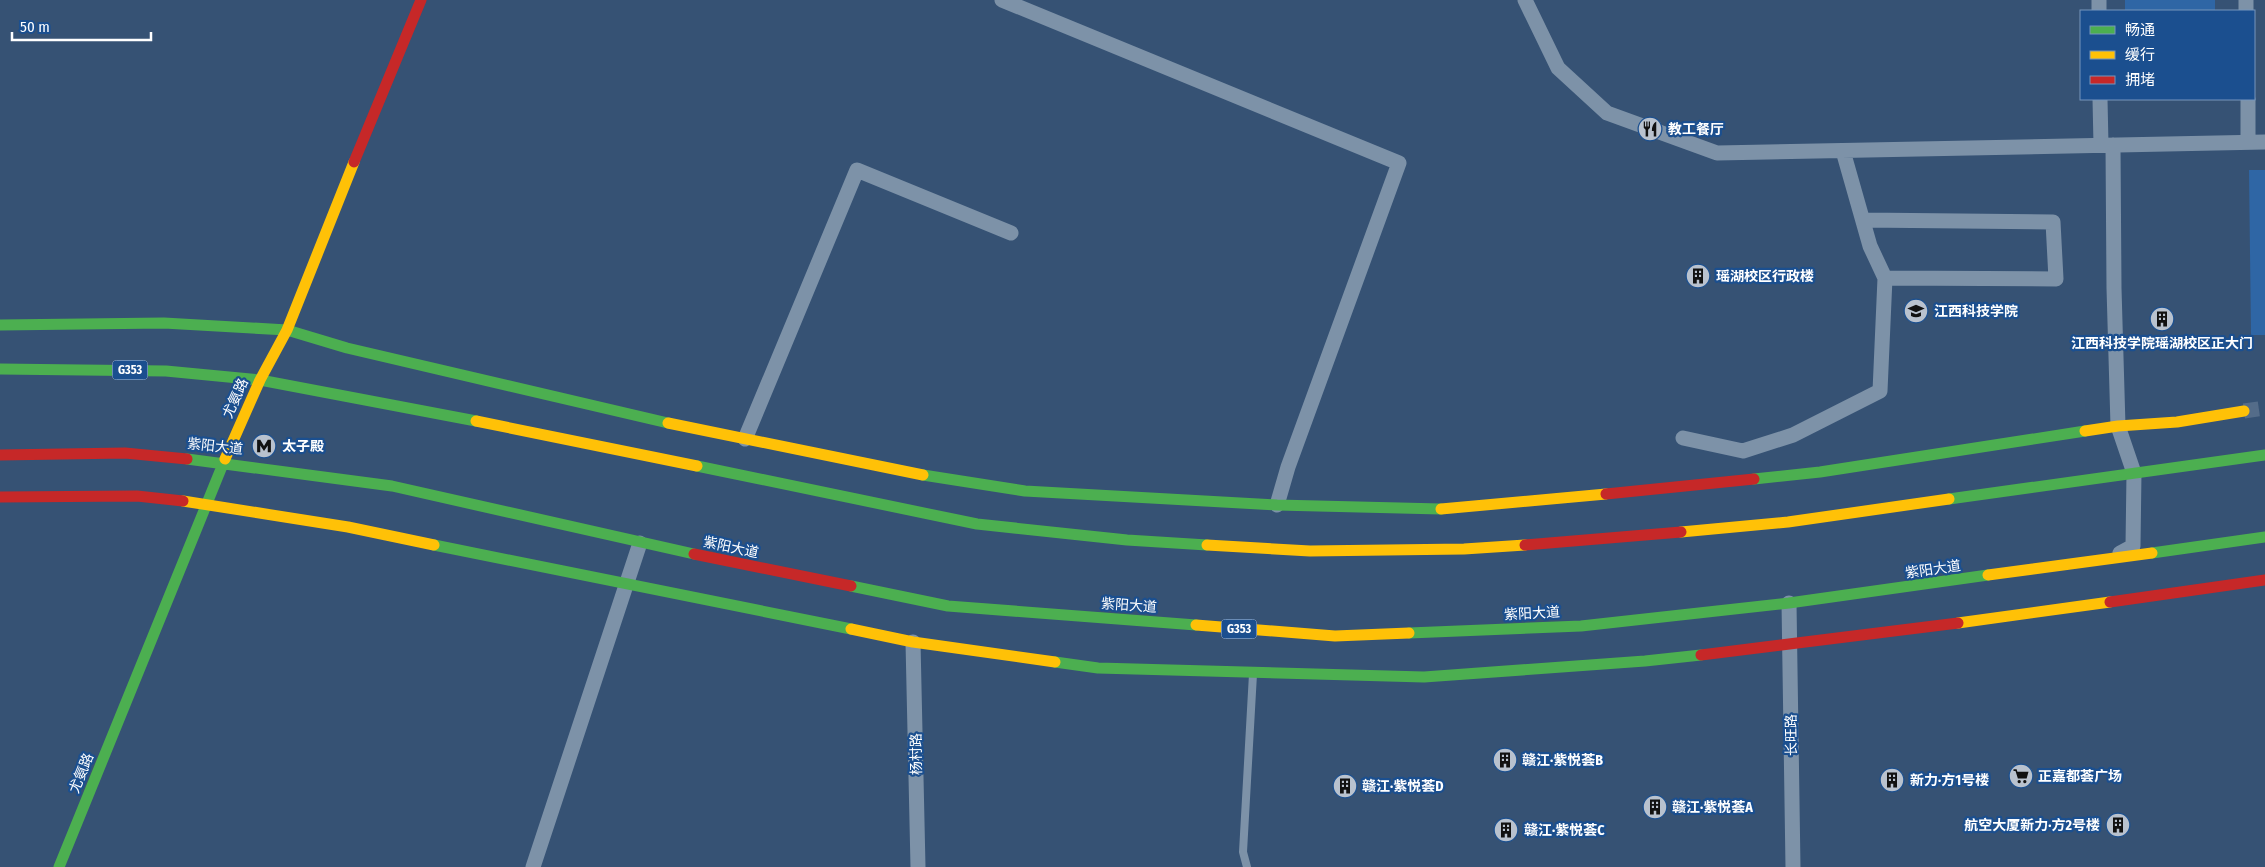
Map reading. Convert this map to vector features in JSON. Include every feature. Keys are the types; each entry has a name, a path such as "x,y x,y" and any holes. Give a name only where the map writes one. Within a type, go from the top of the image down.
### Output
{"main road":[{"name":"尤氨路","path":"59,867 223,462 260,380 287,330 320,242 421,0"},
{"path":"0,325 164,323 287,330 356,350 665,422 916,474 1025,491 1277,505 1455,509 1820,472 2118,426 2178,422 2244,411"},
{"name":"G353","path":"0,369 166,371 260,380 428,411 977,524 1127,540 1310,550 1464,549 1627,537 1788,522 2265,455"},
{"name":"紫阳大道","path":"0,455 126,453 223,462 392,486 640,544 948,606 1336,636 1581,626 1789,603 2265,537"},
{"path":"0,497 137,496 207,503 348,527 913,642 1098,668 1424,677 1645,661 1790,644 2265,580"}],"street":[{"path":"1002,0 1399,163 1288,467 1277,505"},
{"path":"1525,0 1558,68 1607,113 1717,153 2265,142"},
{"path":"2100,100 2107,145 2118,426 2134,473 2133,546 2108,559"},
{"path":"2248,100 2248,142"},
{"path":"1683,438 1743,451 1793,435 1880,391 1885,278 1870,246 1843,151"},
{"path":"745,439 858,170 1011,233"},
{"path":"1862,220 2053,222 2056,279 1885,278"},
{"path":"533,867 640,544"},
{"name":"长旺路","path":"1789,603 1793,867"},
{"name":"杨村路","path":"913,642 918,867"}],"lane":[{"path":"1248,867 1243,852 1254,672"}],"shaded area":[{"path":"2125,0 2215,0 2215,10 2125,10"},
{"path":"2249,170 2265,170 2265,335 2251,335"}],"tunnel":[{"path":"2244,411 2265,408"}],"traffic: fast":[{"path":"0,325 164,323 287,330 347,348 668,423"},
{"path":"0,369 166,371 260,380 476,421"},
{"path":"1754,479 1820,472 2085,431"},
{"path":"1949,499 2265,455"},
{"path":"187,459 392,486 694,554"},
{"path":"59,867 225,459"},
{"path":"697,466 977,524 1127,540 1207,545"},
{"path":"923,475 1025,491 1277,505 1441,509"},
{"path":"2152,553 2265,537"},
{"path":"434,545 851,629"},
{"path":"1409,633 1581,626 1789,603 1988,575"},
{"path":"851,586 948,606 1196,625"},
{"path":"1055,662 1098,668 1424,677 1645,661 1701,655"}],"traffic: slow":[{"path":"225,459 260,380 287,330 354,162"},
{"path":"2085,431 2118,426 2177,422 2244,411"},
{"path":"476,421 697,466"},
{"path":"668,423 923,475"},
{"path":"1441,509 1606,494"},
{"path":"1681,532 1788,522 1949,499"},
{"path":"183,501 348,527 434,545"},
{"path":"1207,545 1310,551 1464,549 1525,545"},
{"path":"1988,575 2152,553"},
{"path":"1958,623 2110,602"},
{"path":"1196,625 1335,636 1409,633"},
{"path":"851,629 913,642 1055,662"}],"traffic: jam":[{"path":"354,162 421,0"},
{"path":"0,455 125,453 187,459"},
{"path":"1606,494 1754,479"},
{"path":"0,497 137,496 183,501"},
{"path":"1525,545 1681,532"},
{"path":"694,554 851,586"},
{"path":"2110,602 2265,580"},
{"path":"1701,655 1958,623"}],"place":[{"name":"教工餐厅","path":"1650,129"},
{"name":"瑶湖校区行政楼","path":"1698,276"},
{"name":"江西科技学院","path":"1916,311"},
{"name":"江西科技学院瑶湖校区正大门","path":"2162,319"},
{"name":"太子殿","path":"264,446"},
{"name":"赣江·紫悦荟B","path":"1505,760"},
{"name":"正嘉都荟广场","path":"2021,776"},
{"name":"新力·方1号楼","path":"1892,780"},
{"name":"赣江·紫悦荟D","path":"1345,786"},
{"name":"赣江·紫悦荟A","path":"1655,807"},
{"name":"航空大厦新力·方2号楼","path":"2118,825"},
{"name":"赣江·紫悦荟C","path":"1506,830"}]}
